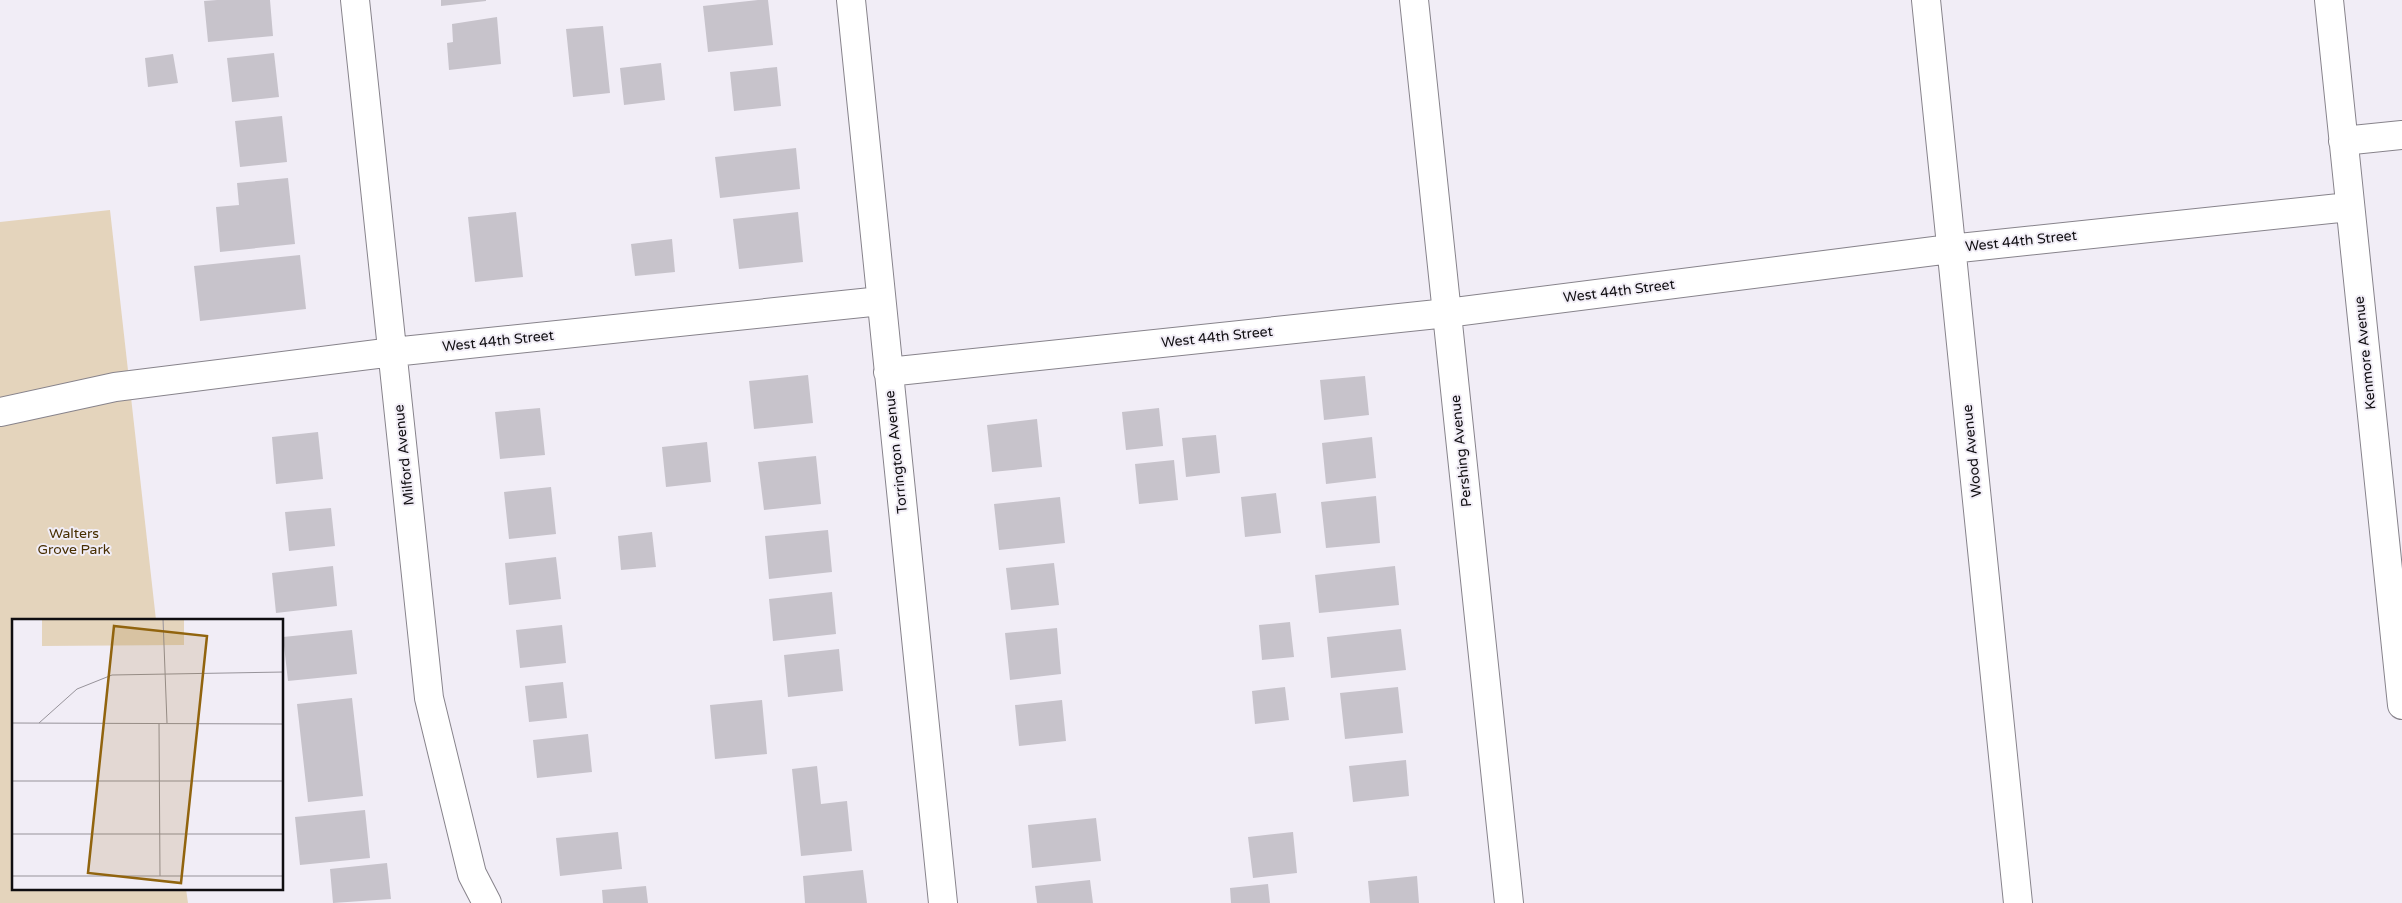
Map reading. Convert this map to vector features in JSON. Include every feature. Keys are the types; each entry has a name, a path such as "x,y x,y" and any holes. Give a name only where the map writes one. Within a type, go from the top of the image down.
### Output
{"street":[{"name":"Milford Avenue","path":"355,0 429,698 472,874 487,903"},
{"name":"Torrington Avenue","path":"851,0 944,903"},
{"name":"Pershing Avenue","path":"1414,0 1509,903"},
{"name":"Wood Avenue","path":"1926,0 2018,903"},
{"name":"Kenmore Avenue","path":"2329,0 2402,705"},
{"path":"2343,141 2402,135"},
{"name":"West 44th Street","path":"888,372 1447,313 1950,248 2349,206"},
{"name":"West 44th Street","path":"0,412 116,387 393,352 881,300"}],"green space":[{"name":"Walters Grove Park","path":"110,210 156,619 12,619 12,890 186,890 188,903 0,903 0,222"}],"building":[{"path":"270,0 273,36 208,42 204,1"},
{"path":"441,0 486,0 486,1 441,6"},
{"path":"768,0 773,45 708,52 703,6"},
{"path":"497,17 501,64 449,70 447,43 453,42 452,24"},
{"path":"603,26 610,93 573,97 566,29"},
{"path":"274,53 279,97 232,102 227,58"},
{"path":"173,54 178,83 148,87 145,58"},
{"path":"661,63 665,100 624,105 620,68"},
{"path":"777,67 781,106 734,111 730,72"},
{"path":"282,116 287,162 240,167 235,121"},
{"path":"796,148 800,189 720,198 715,157"},
{"path":"288,178 295,244 220,252 216,207 239,205 237,183"},
{"path":"516,212 523,277 475,282 468,217"},
{"path":"798,212 803,262 739,269 733,219"},
{"path":"672,239 675,272 635,276 631,244"},
{"path":"300,255 306,309 200,321 194,266"},
{"path":"808,375 813,423 754,429 749,381"},
{"path":"1365,376 1369,415 1324,420 1320,380"},
{"path":"540,408 545,455 500,459 495,412"},
{"path":"1159,408 1163,446 1126,450 1122,412"},
{"path":"1037,419 1042,467 992,472 987,425"},
{"path":"318,432 323,479 276,484 272,437"},
{"path":"1216,435 1220,473 1186,477 1182,438"},
{"path":"1372,437 1376,478 1326,484 1322,443"},
{"path":"707,442 711,482 666,487 662,447"},
{"path":"816,456 821,504 764,510 758,462"},
{"path":"1174,460 1178,500 1139,504 1135,464"},
{"path":"551,487 556,534 509,539 504,492"},
{"path":"1276,493 1281,533 1245,537 1241,497"},
{"path":"1376,496 1380,543 1326,548 1321,502"},
{"path":"1060,497 1065,543 999,550 994,504"},
{"path":"331,508 335,546 289,551 285,512"},
{"path":"828,530 832,572 769,579 765,536"},
{"path":"652,532 656,567 621,570 618,536"},
{"path":"556,557 561,599 509,605 505,563"},
{"path":"1054,563 1059,605 1011,610 1006,568"},
{"path":"333,566 337,606 276,613 272,573"},
{"path":"1395,566 1399,605 1319,613 1315,575"},
{"path":"832,592 836,634 773,641 769,599"},
{"path":"1290,622 1294,657 1262,660 1259,625"},
{"path":"562,625 566,663 520,668 516,630"},
{"path":"1057,628 1061,674 1010,680 1005,633"},
{"path":"1401,629 1406,670 1331,678 1327,637"},
{"path":"352,630 357,674 288,681 284,637"},
{"path":"839,649 843,691 788,697 784,655"},
{"path":"563,682 567,718 529,722 525,686"},
{"path":"1285,687 1289,720 1255,724 1252,691"},
{"path":"1398,687 1403,733 1345,739 1340,693"},
{"path":"352,698 363,796 308,802 297,704"},
{"path":"762,700 767,754 715,759 710,705"},
{"path":"1062,700 1066,741 1019,746 1015,705"},
{"path":"588,734 592,772 537,778 533,740"},
{"path":"1406,760 1409,796 1353,802 1349,766"},
{"path":"817,766 821,804 847,801 852,851 801,856 792,769"},
{"path":"365,810 370,858 300,865 295,817"},
{"path":"1096,818 1101,861 1032,868 1028,825"},
{"path":"618,832 622,869 560,876 556,838"},
{"path":"1293,832 1297,873 1253,878 1248,837"},
{"path":"387,863 391,899 333,903 330,869"},
{"path":"863,870 867,903 805,903 803,876"},
{"path":"1417,876 1419,903 1370,903 1368,881"},
{"path":"1090,880 1093,903 1037,903 1035,886"},
{"path":"1268,884 1270,903 1231,903 1230,888"},
{"path":"646,886 648,903 603,903 602,890"}]}
